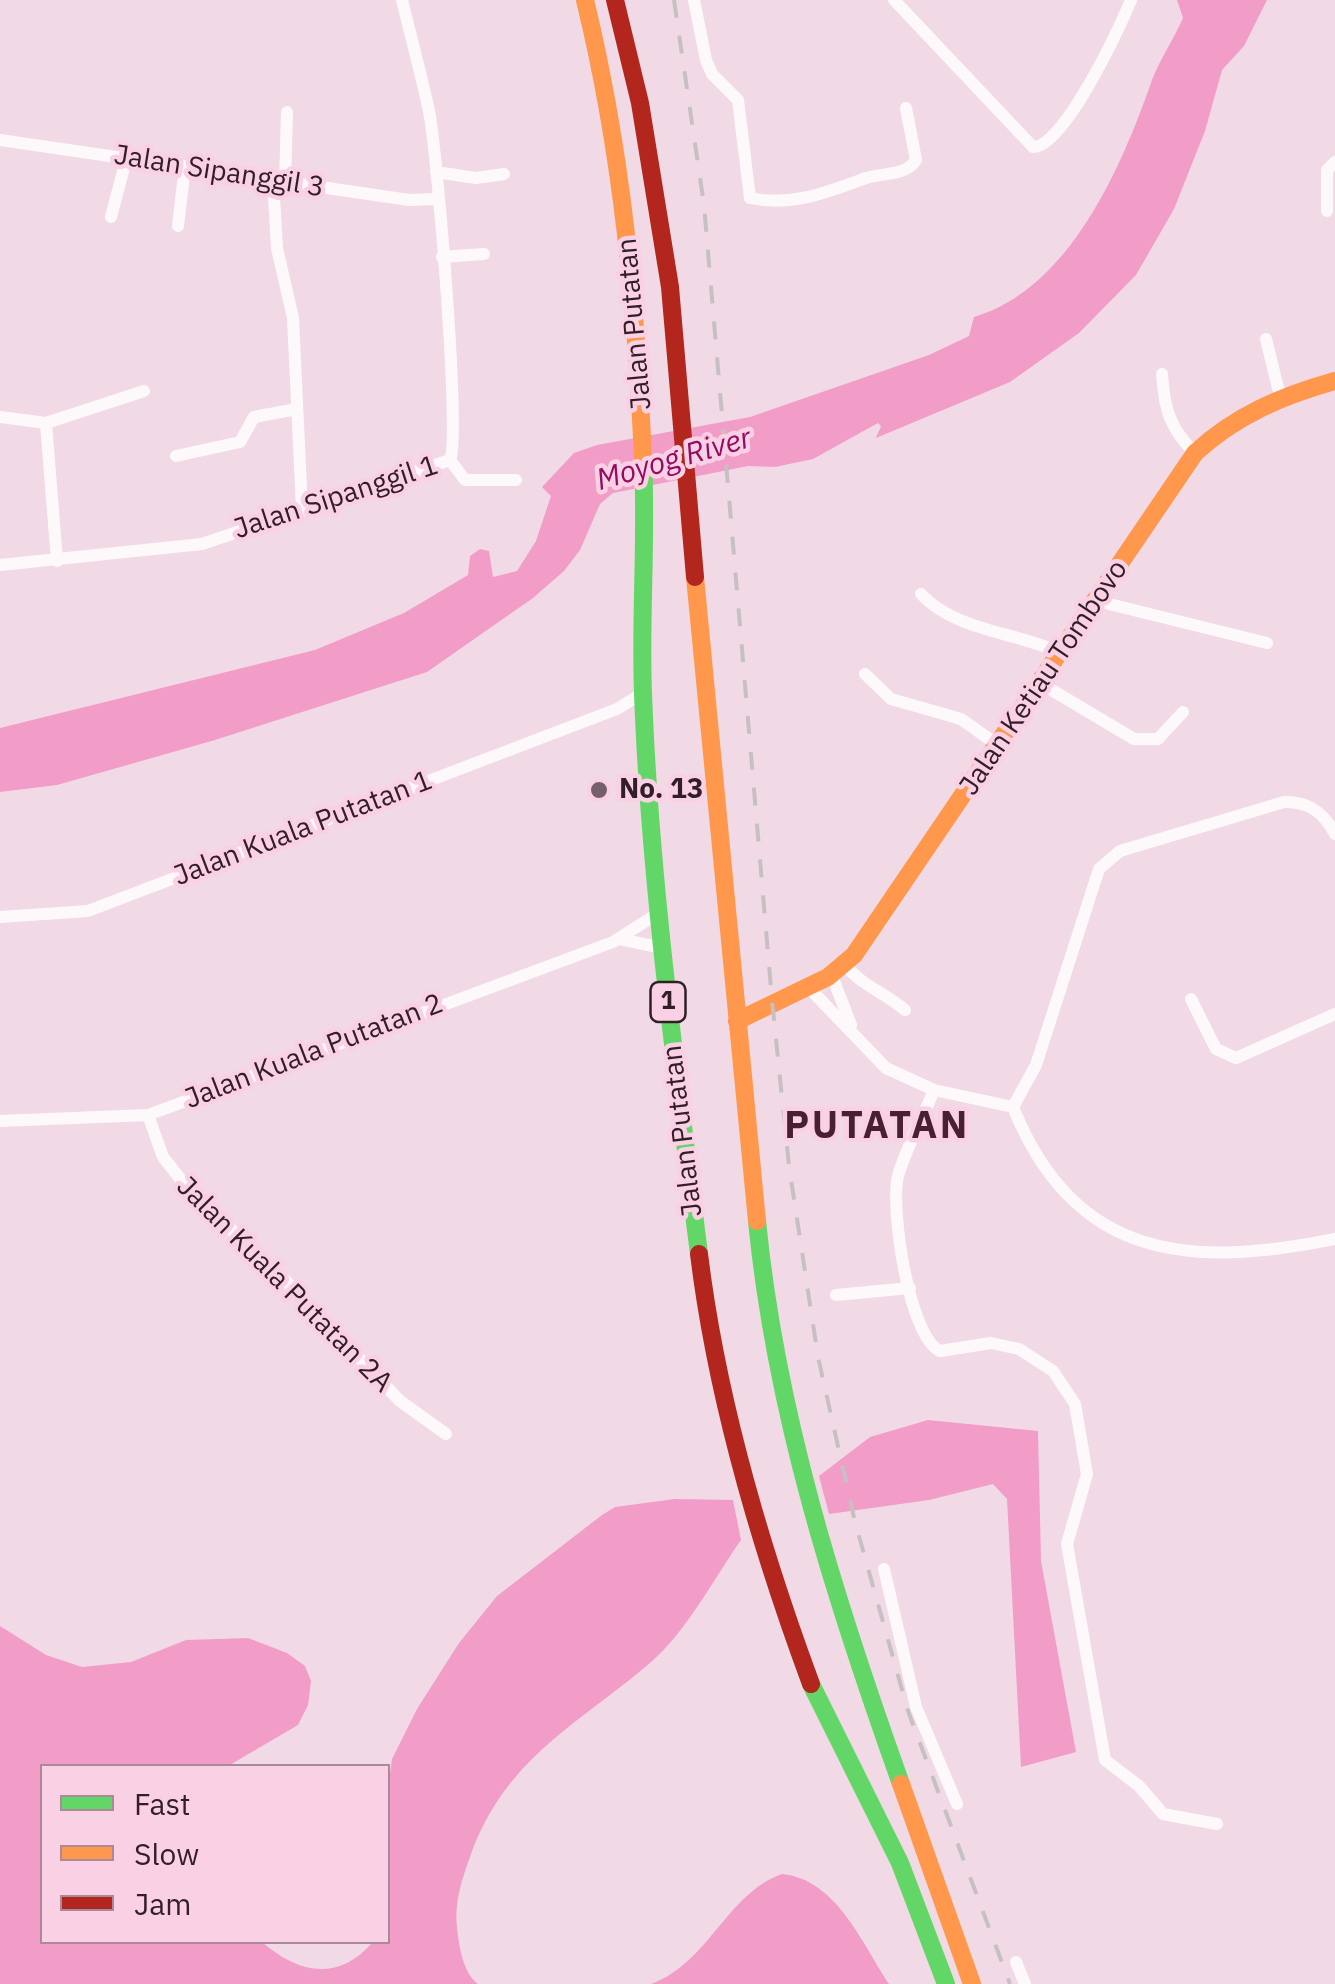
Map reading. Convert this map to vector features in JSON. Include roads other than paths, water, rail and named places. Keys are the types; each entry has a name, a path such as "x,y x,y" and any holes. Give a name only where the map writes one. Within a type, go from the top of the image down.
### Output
{"main road":[{"name":"Jalan Putatan","path":"585,0 621,176 635,290 648,532 646,724 660,912 706,1312 766,1565 815,1694 900,1864 942,1976"},
{"name":"Jalan Putatan","path":"616,0 650,156 670,287 687,502 765,1304 822,1547 876,1721 972,1984"},
{"name":"Jalan Ketiau Tombovo","path":"738,1022 772,1000 810,989 838,971 998,746 1195,453 1218,428 1280,396 1335,381"},
{"path":"734,984 754,997 772,1000"},
{"path":"942,1976 953,1954 953,1936"}],"street":[{"name":"Jalan Sipanggil 1","path":"0,564 181,548 450,460 454,454 430,113 402,0"},
{"path":"694,0 712,74 738,100 750,198 824,195 867,178 908,169 916,160 906,108"},
{"path":"894,0 1033,147 1050,142 1083,94 1131,0"},
{"path":"287,112 277,248 293,318 302,508"},
{"name":"Jalan Sipanggil 3","path":"0,140 409,200 438,198"},
{"path":"111,217 126,156"},
{"path":"1327,210 1327,170 1335,162"},
{"path":"178,226 184,166"},
{"path":"436,172 476,178 504,174"},
{"path":"442,257 484,254"},
{"path":"1266,339 1280,396"},
{"path":"1162,374 1167,416 1176,435 1195,453"},
{"path":"0,417 46,423 144,391"},
{"path":"176,456 234,444 244,437 254,417 297,409"},
{"path":"46,423 58,561"},
{"path":"450,460 465,480 516,480"},
{"path":"921,594 946,614 1024,636 1061,653"},
{"path":"1096,601 1267,644"},
{"path":"865,674 891,699 961,719 998,746"},
{"path":"1040,683 1134,739 1158,739 1183,712"},
{"name":"Jalan Kuala Putatan 1","path":"0,917 88,911 600,714 644,692"},
{"path":"600,714 628,716 646,724"},
{"path":"1014,1107 1036,1065 1099,869 1107,859 1120,850 1284,802 1300,801 1316,809 1335,834"},
{"name":"Jalan Kuala Putatan 2","path":"0,1121 148,1115 620,940 660,912"},
{"path":"620,940 664,948"},
{"path":"838,971 878,988 905,1010"},
{"path":"838,971 852,1031"},
{"path":"810,989 886,1068 934,1090 1014,1107"},
{"path":"1191,1000 1216,1049 1236,1058 1335,1014"},
{"path":"934,1090 895,1192 910,1288 932,1348 949,1352 978,1344 1006,1345 1038,1359 1066,1386 1082,1431 1087,1474 1067,1544 1105,1760 1139,1786 1164,1814 1217,1824"},
{"path":"1014,1107 1037,1156 1065,1189 1113,1226 1150,1245 1195,1255 1226,1255 1335,1239"},
{"name":"Jalan Kuala Putatan 2A","path":"148,1115 157,1145 180,1180 298,1293 400,1402 446,1434"},
{"path":"836,1295 910,1288"},
{"path":"884,1569 916,1707 958,1804"},
{"path":"1016,1962 1025,1984"}],"water":[{"name":"Moyog River","path":"1177,0 1267,0 1244,46 1222,70 1205,131 1174,209 1136,275 1079,333 1010,382 876,438 881,426 878,423 813,459 775,467 748,466 613,493 600,504 580,550 564,571 533,598 427,672 215,740 57,785 0,792 0,728 315,650 404,613 468,575 470,556 480,549 489,551 493,577 517,571 536,541 551,496 542,487 574,453 597,445 750,417 929,355 969,336 974,317 1008,302 1038,280 1088,220 1125,149 1155,72 1183,18"},
{"path":"928,1420 1038,1431 1041,1561 1076,1752 1021,1767 1007,1499 993,1484 929,1500 829,1514 819,1476 870,1437"},
{"path":"675,1499 733,1500 741,1540 688,1621 663,1650 546,1746 504,1792 486,1821 465,1872 457,1909 463,1959 478,1984 0,1984 0,1626 46,1655 82,1667 131,1662 186,1640 248,1638 287,1653 305,1666 311,1681 308,1705 298,1725 231,1764 40,1764 40,1944 265,1944 304,1967 332,1968 360,1955 371,1944 390,1944 390,1774 392,1759 417,1709 459,1643 497,1596 615,1507"},
{"path":"782,1874 801,1878 832,1900 858,1932 889,1984 651,1984 688,1961 746,1897"}],"railway":[{"path":"674,0 704,205 789,1166 818,1357 855,1522 908,1711 1010,1984"}],"place":[{"name":"No. 13","path":"599,790"}],"district":[{"name":"PUTATAN","path":"877,1127"}]}
